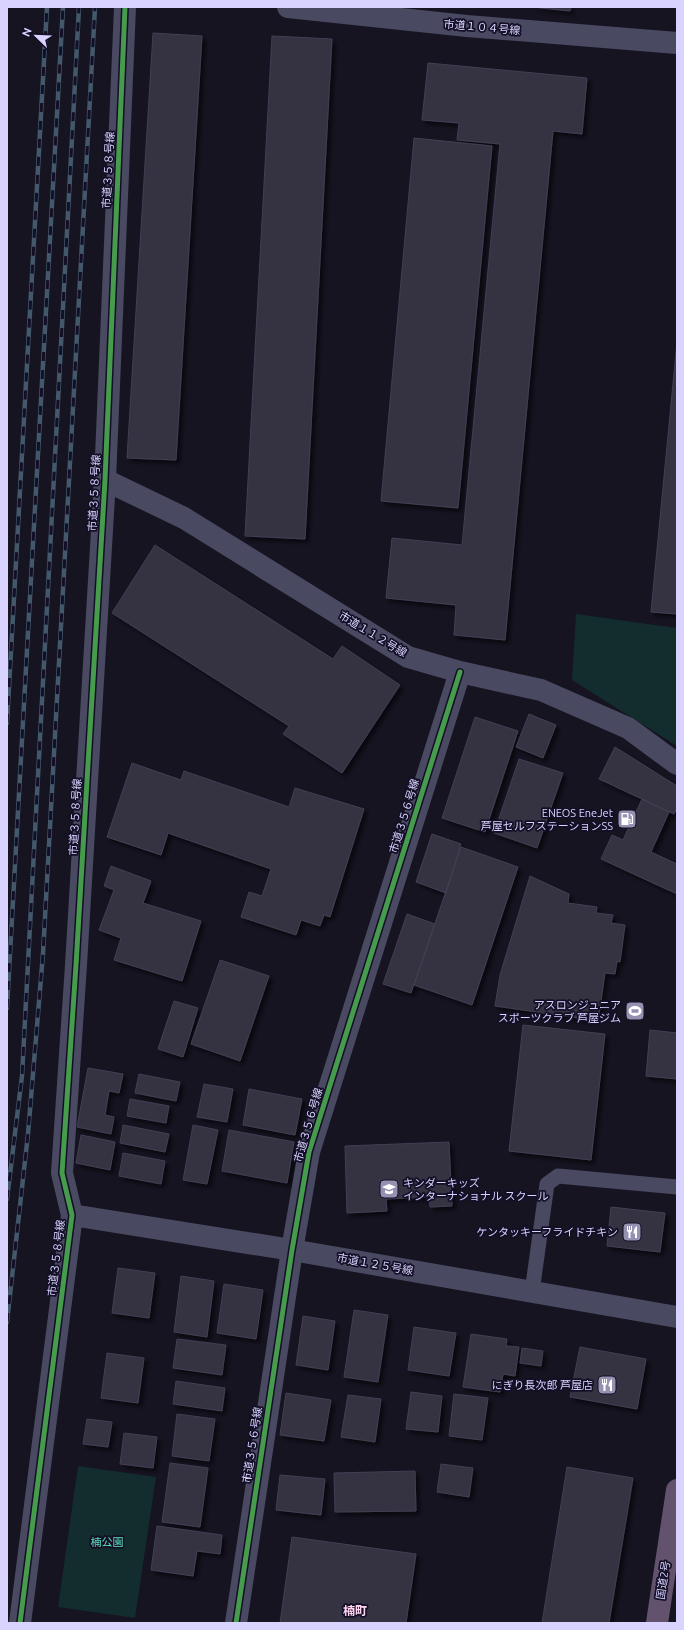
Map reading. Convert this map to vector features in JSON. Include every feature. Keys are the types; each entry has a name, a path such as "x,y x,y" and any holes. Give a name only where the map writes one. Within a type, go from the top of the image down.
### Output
{"highway":[{"name":"国道2号","path":"657,1623 677,1490"}],"street":[{"name":"市道３５８号線","path":"20,1623 72,1214 62,1173 77,957 104,480 125,7"},
{"name":"市道１０４号線","path":"288,7 467,17 677,43"},
{"name":"市道１１２号線","path":"104,480 184,518 408,657 460,672 541,690 628,728 677,764"},
{"name":"市道３５６号線","path":"236,1623 292,1250 309,1152 460,672"},
{"name":"市道１２５号線","path":"72,1214 292,1250 677,1317"}],"lane":[{"path":"532,1292 547,1184 558,1176 677,1187"}],"green space":[{"path":"576,614 677,628 677,746 572,680"},
{"name":"楠公園","path":"78,1466 156,1477 135,1618 58,1607"}],"building":[{"path":"532,7 571,7 570,11"},
{"path":"153,33 202,36 176,460 127,458"},
{"path":"272,36 332,39 305,539 245,536"},
{"path":"428,63 587,78 582,134 553,131 505,640 454,635 456,605 386,598 392,538 462,545 500,144 457,140 459,123 422,120"},
{"path":"414,138 492,146 458,508 381,501"},
{"path":"677,342 677,614 651,612"},
{"path":"155,545 333,659 342,646 400,685 342,773 283,734 289,726 112,613"},
{"path":"529,714 556,725 543,758 516,747"},
{"path":"475,717 518,731 485,832 442,818"},
{"path":"615,747 677,786 677,807 674,814 599,779"},
{"path":"519,759 563,773 537,848 494,833"},
{"path":"132,763 181,780 184,771 289,807 295,788 364,809 330,917 324,915 320,926 301,920 296,935 241,917 249,892 262,896 271,869 168,833 161,855 107,837"},
{"path":"642,799 669,812 651,852 677,864 677,894 601,859 612,835 623,840"},
{"path":"432,834 461,844 446,893 416,882"},
{"path":"461,847 518,867 472,1005 414,985"},
{"path":"111,866 151,881 143,903 201,921 182,981 114,960 121,938 99,930 114,890 104,886"},
{"path":"530,876 569,894 568,903 597,907 596,913 613,915 611,923 625,925 620,962 617,961 615,974 605,973 599,1015 593,1014 592,1020 495,1006 500,975"},
{"path":"407,914 435,924 411,993 383,984"},
{"path":"220,960 269,976 240,1061 191,1044"},
{"path":"174,1001 198,1008 183,1057 158,1049"},
{"path":"523,1025 605,1034 591,1160 509,1151"},
{"path":"650,1030 677,1033 677,1079 646,1076"},
{"path":"88,1068 123,1074 119,1093 109,1091 105,1115 114,1117 111,1134 77,1127"},
{"path":"139,1074 180,1082 176,1101 135,1093"},
{"path":"204,1084 233,1089 227,1122 197,1117"},
{"path":"249,1089 302,1099 295,1135 243,1125"},
{"path":"130,1099 169,1106 166,1123 127,1116"},
{"path":"123,1125 169,1134 165,1152 120,1143"},
{"path":"193,1125 218,1130 207,1184 183,1180"},
{"path":"229,1130 294,1142 287,1183 222,1171"},
{"path":"81,1135 115,1142 110,1170 76,1163"},
{"path":"449,1142 452,1206 430,1207 429,1197 386,1199 387,1211 347,1213 345,1146"},
{"path":"123,1153 165,1161 161,1184 119,1176"},
{"path":"611,1207 665,1213 660,1252 607,1246"},
{"path":"118,1268 155,1273 149,1318 112,1313"},
{"path":"181,1276 214,1281 207,1337 174,1332"},
{"path":"224,1284 263,1290 256,1339 217,1333"},
{"path":"354,1310 388,1315 378,1382 344,1377"},
{"path":"303,1316 335,1321 328,1370 296,1365"},
{"path":"414,1327 456,1333 449,1376 408,1370"},
{"path":"471,1334 507,1339 506,1346 519,1347 515,1376 503,1374 500,1392 463,1387"},
{"path":"177,1339 226,1345 222,1375 173,1368"},
{"path":"580,1347 646,1359 637,1409 570,1397"},
{"path":"522,1348 543,1351 541,1366 520,1363"},
{"path":"107,1353 144,1358 138,1403 101,1398"},
{"path":"176,1381 225,1388 222,1411 173,1404"},
{"path":"411,1392 442,1396 438,1432 406,1429"},
{"path":"286,1393 331,1400 324,1441 280,1435"},
{"path":"454,1394 488,1398 482,1440 449,1436"},
{"path":"348,1395 381,1399 375,1442 341,1437"},
{"path":"177,1414 215,1419 209,1461 172,1456"},
{"path":"87,1419 112,1422 108,1447 83,1444"},
{"path":"124,1433 157,1437 153,1468 120,1464"},
{"path":"170,1463 208,1468 200,1527 162,1522"},
{"path":"441,1464 473,1468 469,1497 437,1492"},
{"path":"567,1467 633,1478 609,1623 542,1623"},
{"path":"415,1471 416,1511 335,1512 334,1473"},
{"path":"280,1475 325,1479 321,1515 276,1510"},
{"path":"157,1526 222,1535 220,1554 197,1551 193,1576 151,1570"},
{"path":"292,1537 416,1554 406,1623 280,1623"}],"railway":[{"path":"7,723 47,7"},
{"path":"7,1008 63,7"},
{"path":"7,1199 22,1076 79,7"},
{"path":"7,1322 28,1134 43,954 95,7"}],"cycle path":[{"path":"20,1623 72,1215 62,1173 105,480 125,7"},
{"path":"236,1623 292,1250 309,1152 460,672"}],"place":[{"name":"ENEOS EneJet 芦屋セルフステーションSS","path":"627,819"},
{"name":"アスロンジュニア スポーツクラブ 芦屋ジム","path":"635,1011"},
{"name":"キンダーキッズ インターナショナル スクール","path":"389,1189"},
{"name":"ケンタッキーフライドチキン","path":"632,1232"},
{"name":"にぎり長次郎 芦屋店","path":"607,1385"}],"district":[{"name":"楠町","path":"355,1611"}]}
